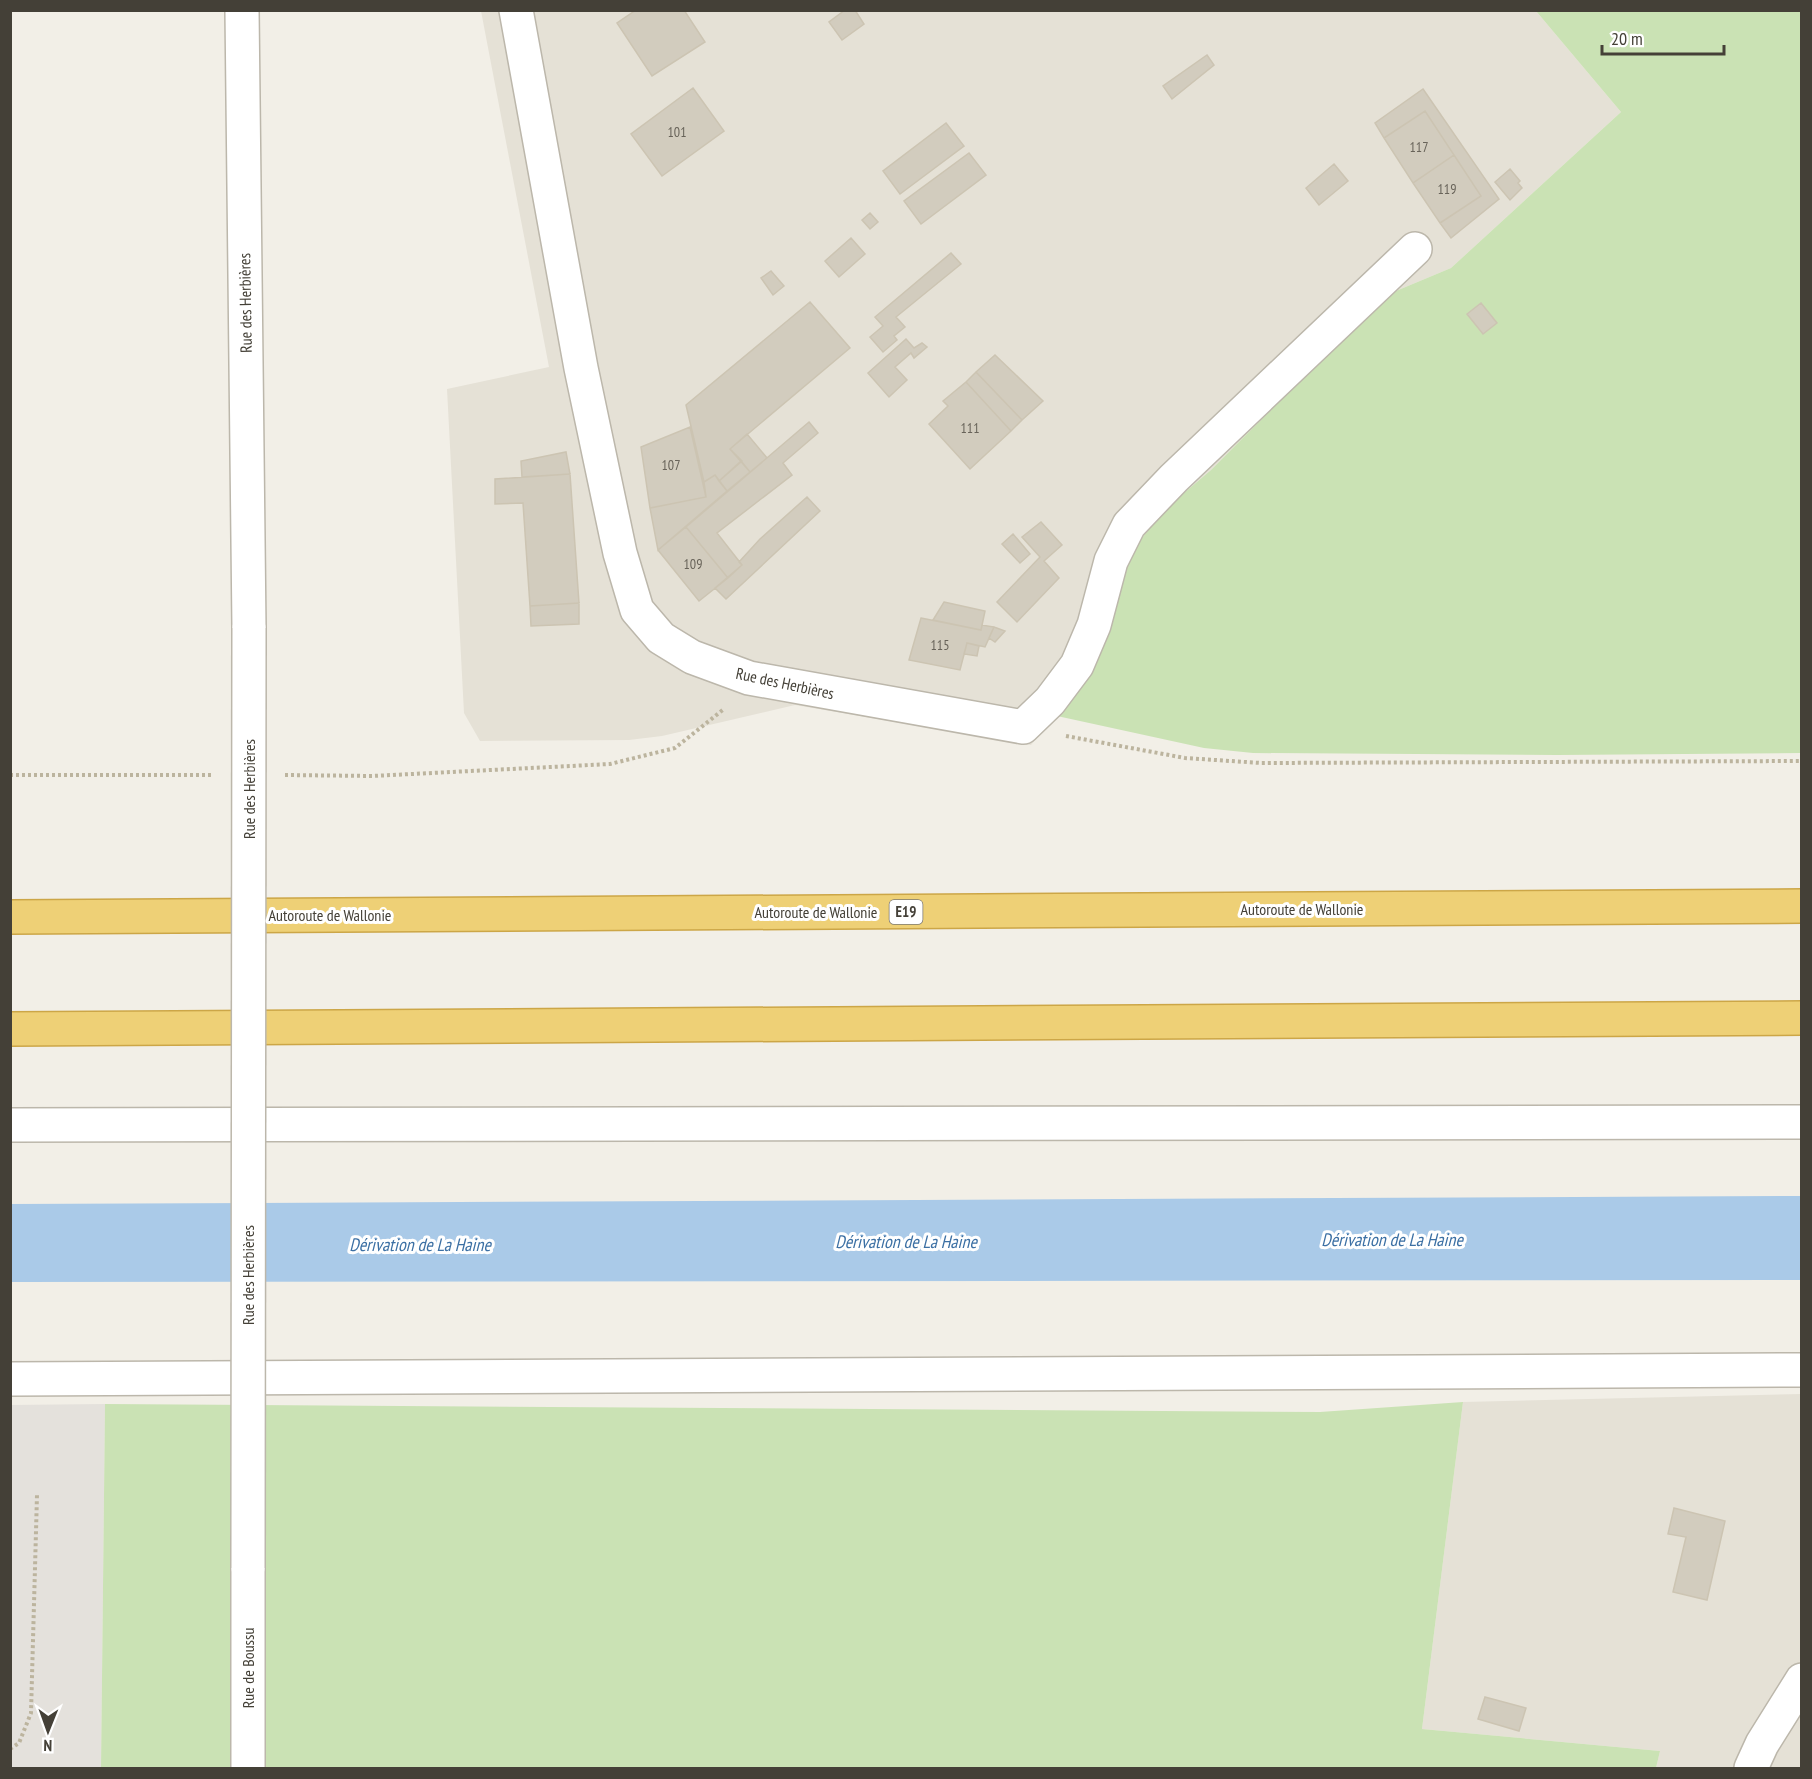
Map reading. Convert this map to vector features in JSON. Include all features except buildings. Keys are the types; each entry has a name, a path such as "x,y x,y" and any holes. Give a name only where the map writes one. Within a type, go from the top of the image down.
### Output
{"highway":[{"name":"Autoroute de Wallonie","path":"10,917 1802,906"},
{"path":"10,1029 1802,1018"}],"street":[{"name":"Rue des Herbières","path":"242,10 249,628 248,1568"},
{"name":"Rue des Herbières","path":"516,10 581,368 620,553 637,610 661,638 692,657 749,678 1023,727"},
{"path":"1023,727 1050,701 1077,664 1094,625 1111,561 1130,525 1174,478 1415,249"},
{"path":"10,1125 1802,1122"},
{"path":"10,1379 1802,1370"},
{"name":"Rue de Boussu","path":"248,1568 248,1768"},
{"path":"1751,1768 1762,1744 1802,1680"}],"path":[{"path":"279,776 372,776 610,764 675,748 722,712 749,678"},
{"path":"1023,727 1185,758 1261,763 1802,761"},
{"path":"10,775 221,775"},
{"path":"10,1749 19,1743 31,1713 37,1495"}],"shaded area":[{"path":"481,11 1536,11 1621,112 1451,268 1384,296 1211,470 1164,510 1042,731 1031,745 795,705 662,736 629,740 480,741 464,713 447,389 549,367"},
{"path":"1801,1394 1802,1649 1797,1687 1801,1691 1801,1768 1656,1768 1660,1751 1422,1729 1463,1402"},
{"path":"105,1404 101,1768 11,1768 10,1405"}],"green space":[{"path":"1536,11 1801,11 1801,753 1557,755 1253,753 1204,748 1057,716 1132,551 1164,510 1211,470 1384,296 1451,268 1621,112"},
{"path":"1463,1402 1422,1729 1660,1751 1656,1768 101,1768 105,1404 1320,1412"}],"water":[{"name":"Dérivation de La Haine","path":"1801,1196 1802,1280 11,1282 10,1204"}]}
